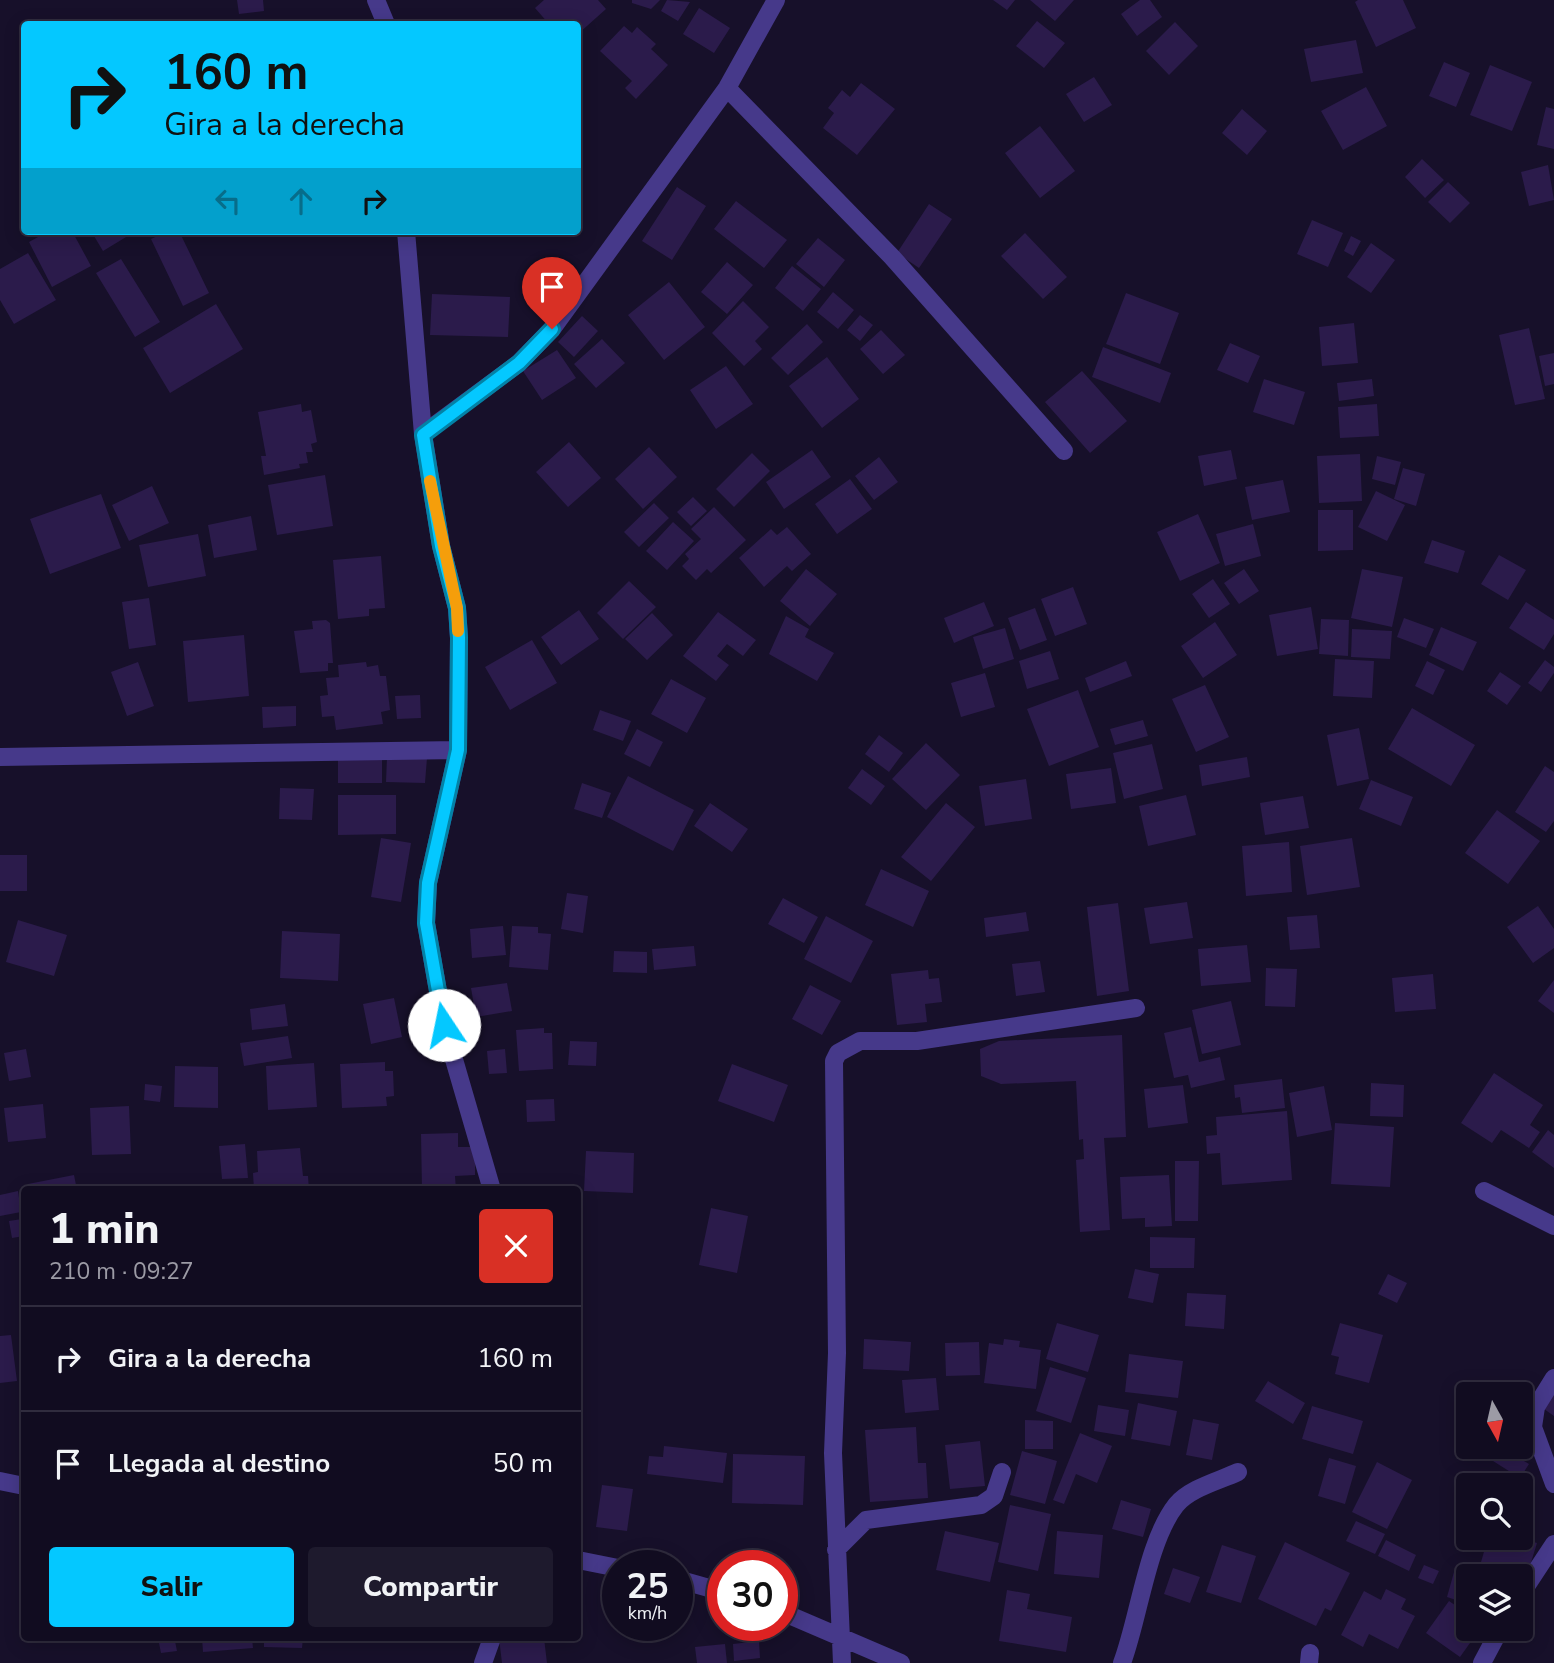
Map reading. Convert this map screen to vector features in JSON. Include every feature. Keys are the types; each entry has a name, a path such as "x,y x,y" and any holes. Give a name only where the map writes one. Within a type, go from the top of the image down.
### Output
{"street":[{"path":"376,0 385,21"},
{"path":"423,435 537,347 727,88 776,0"},
{"path":"727,88 892,257 1064,451"},
{"path":"406,235 423,435 441,546 457,608 458,750 428,883 426,923 444,1025 491,1186"},
{"path":"1,757 458,750"},
{"path":"842,1663 833,1453 837,1353 832,1146 834,1061 838,1053 860,1041 917,1041 1136,1008"},
{"path":"1484,1191 1554,1226"},
{"path":"1554,1378 1536,1407 1534,1427 1554,1484"},
{"path":"836,1550 866,1520 981,1504 994,1496 1002,1472"},
{"path":"1122,1663 1163,1527 1177,1504 1188,1495 1238,1472"},
{"path":"0,1481 21,1485"},
{"path":"1533,1576 1554,1544"},
{"path":"581,1560 602,1564"},
{"path":"798,1618 901,1663"},
{"path":"483,1663 491,1641"},
{"path":"1482,1663 1494,1641"}],"building":[{"path":"237,0 263,0 264,11 239,14"},
{"path":"544,0 598,0 606,9 581,31 581,21 546,21 535,8"},
{"path":"632,0 660,0 651,9 632,3"},
{"path":"667,0 690,2 678,21 661,11"},
{"path":"993,0 1015,0 1007,10"},
{"path":"1030,0 1074,0 1055,21"},
{"path":"1140,0 1150,0 1162,17 1137,36 1121,14"},
{"path":"1403,0 1416,28 1376,47 1355,2"},
{"path":"699,8 730,28 714,53 683,34"},
{"path":"1037,21 1065,43 1044,68 1016,46"},
{"path":"1175,22 1198,46 1169,75 1146,51"},
{"path":"624,26 632,33 637,27 656,44 651,49 668,65 636,99 625,88 632,81 600,51"},
{"path":"1356,40 1363,73 1311,82 1304,49"},
{"path":"1444,62 1470,73 1456,107 1429,96"},
{"path":"1490,65 1532,82 1512,131 1470,115"},
{"path":"1094,77 1112,105 1084,122 1066,94"},
{"path":"861,83 895,109 857,155 823,128 834,113 828,108 842,90 850,97"},
{"path":"1366,87 1387,126 1343,150 1321,111"},
{"path":"1546,107 1554,109 1554,149 1537,145"},
{"path":"1242,109 1267,131 1247,155 1222,133"},
{"path":"1040,126 1075,171 1040,198 1005,153"},
{"path":"1422,159 1444,180 1425,198 1405,177"},
{"path":"1548,165 1554,200 1529,206 1521,172"},
{"path":"1448,182 1470,203 1450,223 1428,202"},
{"path":"677,187 706,206 672,260 642,241"},
{"path":"736,201 787,240 764,268 714,229"},
{"path":"929,204 952,219 919,268 897,253"},
{"path":"1312,220 1343,233 1328,267 1297,254"},
{"path":"1025,233 1067,277 1043,299 1001,256"},
{"path":"42,235 74,235 91,266 52,287 29,242"},
{"path":"93,235 129,235 103,251"},
{"path":"160,235 181,235 209,293 183,306 151,239"},
{"path":"1351,236 1361,241 1353,256 1344,251"},
{"path":"818,238 845,260 824,287 796,264"},
{"path":"1371,243 1395,260 1371,293 1347,277"},
{"path":"28,253 56,300 14,324 0,300 0,269"},
{"path":"121,259 160,322 135,337 96,273"},
{"path":"727,262 753,285 727,314 701,292"},
{"path":"792,266 821,289 803,311 775,288"},
{"path":"669,282 705,327 664,360 628,315"},
{"path":"833,292 854,310 838,329 817,312"},
{"path":"1126,293 1179,313 1160,364 1106,344"},
{"path":"432,294 510,297 508,337 430,335"},
{"path":"743,301 769,327 755,341 762,349 744,366 712,333"},
{"path":"216,304 243,349 170,393 143,348"},
{"path":"860,315 873,325 860,341 847,330"},
{"path":"582,316 598,331 574,357 558,342"},
{"path":"1354,323 1358,363 1322,366 1319,327"},
{"path":"807,324 823,342 788,375 771,358"},
{"path":"1529,328 1545,399 1515,405 1499,335"},
{"path":"881,330 905,355 883,374 860,349"},
{"path":"602,339 625,363 596,388 574,364"},
{"path":"1230,343 1260,356 1248,383 1217,370"},
{"path":"1103,347 1171,373 1160,403 1092,377"},
{"path":"557,350 576,378 542,400 523,371"},
{"path":"1554,353 1554,384 1545,386 1539,356"},
{"path":"827,357 859,399 822,428 789,386"},
{"path":"726,366 753,404 716,429 690,390"},
{"path":"1082,371 1127,421 1090,453 1045,402"},
{"path":"1264,379 1305,392 1294,425 1253,412"},
{"path":"1372,379 1374,396 1339,401 1337,383"},
{"path":"301,404 302,412 311,410 317,442 311,444 313,452 306,452 308,463 299,464 300,468 264,475 261,456 266,456 258,412"},
{"path":"1377,404 1379,436 1340,438 1338,407"},
{"path":"569,442 601,478 568,507 536,472"},
{"path":"649,447 677,477 643,509 615,479"},
{"path":"812,450 831,477 784,509 766,482"},
{"path":"1231,450 1237,479 1204,486 1198,456"},
{"path":"752,453 770,471 734,507 716,489"},
{"path":"1360,454 1362,501 1319,503 1317,456"},
{"path":"1377,456 1401,462 1395,485 1372,479"},
{"path":"879,457 898,482 874,500 855,476"},
{"path":"1403,468 1425,474 1416,506 1394,499"},
{"path":"325,475 333,526 277,535 268,485"},
{"path":"850,479 872,509 837,534 815,504"},
{"path":"1283,480 1290,512 1252,520 1245,487"},
{"path":"152,486 169,523 129,541 112,505"},
{"path":"1376,491 1405,505 1387,541 1358,527"},
{"path":"101,494 121,548 50,574 30,519"},
{"path":"693,497 707,511 691,526 677,512"},
{"path":"654,503 669,518 639,547 624,532"},
{"path":"714,507 746,540 711,573 707,569 696,580 682,566 689,559 685,554 701,539 691,529"},
{"path":"1318,510 1353,510 1353,550 1318,551"},
{"path":"1198,514 1220,563 1180,581 1157,532"},
{"path":"251,516 257,550 214,558 208,525"},
{"path":"673,522 694,541 667,570 646,551"},
{"path":"1253,524 1261,556 1225,566 1216,534"},
{"path":"787,527 811,554 792,571 787,566 764,587 739,558 771,529 777,535"},
{"path":"198,534 206,576 148,587 139,545"},
{"path":"1432,540 1465,551 1458,573 1424,563"},
{"path":"1499,555 1526,570 1508,600 1481,584"},
{"path":"381,556 385,608 369,609 369,616 338,619 333,560"},
{"path":"806,569 837,594 810,626 780,601"},
{"path":"1244,569 1259,591 1239,604 1224,583"},
{"path":"1362,569 1403,577 1392,627 1351,618"},
{"path":"1213,579 1230,604 1209,618 1192,594"},
{"path":"629,581 656,607 623,639 597,613"},
{"path":"1073,587 1087,624 1055,636 1041,599"},
{"path":"149,598 156,645 129,649 122,602"},
{"path":"984,602 994,626 954,643 944,618"},
{"path":"1526,602 1554,620 1554,634 1544,650 1509,628"},
{"path":"1311,607 1318,649 1277,656 1269,615"},
{"path":"1035,608 1047,640 1020,650 1008,618"},
{"path":"579,610 599,639 561,665 541,637"},
{"path":"718,612 756,640 743,656 727,644 717,656 729,665 716,681 683,656"},
{"path":"652,613 673,635 647,660 625,639"},
{"path":"786,616 809,629 805,637 834,653 817,681 769,654"},
{"path":"1404,618 1434,629 1426,648 1397,637"},
{"path":"1321,619 1349,620 1348,656 1319,654"},
{"path":"326,620 330,623 333,663 328,663 328,671 300,673 294,631 313,629 312,621"},
{"path":"1215,622 1237,655 1203,678 1181,646"},
{"path":"1441,627 1477,642 1463,671 1429,655"},
{"path":"1005,628 1014,659 983,669 973,637"},
{"path":"1352,629 1392,631 1390,659 1351,657"},
{"path":"244,635 249,696 188,702 183,641"},
{"path":"532,640 557,683 510,710 485,667"},
{"path":"1050,651 1059,679 1027,689 1019,661"},
{"path":"1335,659 1374,661 1372,698 1333,696"},
{"path":"1545,660 1554,667 1554,673 1541,692 1528,683"},
{"path":"1126,661 1132,676 1090,692 1085,678"},
{"path":"1427,661 1445,670 1433,695 1415,686"},
{"path":"138,662 154,706 127,716 111,672"},
{"path":"366,662 367,667 378,665 380,676 386,676 390,710 381,712 383,724 336,730 334,716 322,717 320,696 328,695 326,678 339,677 338,665"},
{"path":"1500,672 1521,686 1507,705 1487,691"},
{"path":"985,673 995,707 961,717 951,683"},
{"path":"671,679 706,698 687,733 651,714"},
{"path":"1205,685 1229,737 1196,752 1172,699"},
{"path":"1078,690 1099,747 1049,766 1027,709"},
{"path":"420,695 421,718 397,719 395,696"},
{"path":"296,706 296,726 263,728 262,707"},
{"path":"1412,708 1475,745 1451,786 1388,749"},
{"path":"600,710 631,721 623,741 593,730"},
{"path":"1143,720 1148,736 1115,745 1110,729"},
{"path":"1359,728 1369,779 1337,786 1327,735"},
{"path":"637,729 663,742 650,767 624,754"},
{"path":"879,735 903,753 889,772 865,754"},
{"path":"926,743 960,775 926,810 892,779"},
{"path":"1152,744 1163,789 1124,799 1113,753"},
{"path":"387,757 427,758 425,783 386,782"},
{"path":"1247,757 1250,777 1202,786 1199,765"},
{"path":"382,758 382,783 338,783 338,759"},
{"path":"1545,766 1554,772 1554,821 1546,832 1515,812"},
{"path":"1111,768 1116,803 1071,809 1066,774"},
{"path":"862,769 885,786 871,805 848,788"},
{"path":"628,776 694,810 673,851 607,817"},
{"path":"1026,779 1032,819 985,826 979,786"},
{"path":"1371,780 1413,797 1401,826 1359,809"},
{"path":"582,783 611,793 602,818 574,809"},
{"path":"280,788 314,789 312,820 279,819"},
{"path":"338,795 396,795 396,834 338,835"},
{"path":"1186,795 1196,835 1148,846 1139,806"},
{"path":"1303,796 1309,828 1265,835 1260,803"},
{"path":"710,803 748,829 732,852 694,826"},
{"path":"946,803 975,827 931,881 901,857"},
{"path":"1497,810 1540,841 1508,884 1465,853"},
{"path":"381,838 411,843 401,902 371,897"},
{"path":"1352,838 1360,887 1307,895 1300,846"},
{"path":"1289,842 1292,892 1246,896 1242,846"},
{"path":"0,855 27,855 27,891 0,891"},
{"path":"881,869 929,891 913,927 865,905"},
{"path":"567,893 588,896 583,933 561,929"},
{"path":"783,898 818,917 804,943 768,924"},
{"path":"1187,902 1193,938 1150,944 1144,908"},
{"path":"1118,903 1129,991 1097,996 1087,907"},
{"path":"1538,906 1554,929 1554,948 1533,963 1507,927"},
{"path":"1026,912 1029,931 986,937 984,918"},
{"path":"1317,915 1320,948 1290,950 1287,917"},
{"path":"826,916 873,941 851,983 804,959"},
{"path":"18,920 67,935 54,976 6,962"},
{"path":"503,926 506,955 472,958 470,929"},
{"path":"512,926 538,927 538,933 551,934 548,970 509,967"},
{"path":"282,931 340,934 338,981 280,978"},
{"path":"1247,945 1251,982 1201,986 1198,949"},
{"path":"694,946 696,966 654,970 652,949"},
{"path":"614,951 647,952 647,973 613,972"},
{"path":"1040,961 1045,992 1016,996 1012,964"},
{"path":"1266,968 1297,969 1295,1007 1265,1006"},
{"path":"928,970 929,979 939,978 942,1002 925,1004 927,1022 897,1025 891,974"},
{"path":"1433,974 1436,1009 1395,1012 1392,978"},
{"path":"1554,980 1554,1013 1538,1001"},
{"path":"507,983 512,1011 476,1017 471,988"},
{"path":"810,985 841,1001 822,1035 792,1019"},
{"path":"394,998 402,1037 371,1044 363,1004"},
{"path":"1231,1001 1241,1045 1202,1054 1192,1010"},
{"path":"285,1004 288,1026 252,1030 250,1009"},
{"path":"1191,1027 1199,1062 1220,1057 1225,1080 1191,1088 1188,1075 1174,1078 1164,1033"},
{"path":"544,1028 544,1033 552,1033 553,1069 519,1071 516,1030"},
{"path":"1122,1035 1126,1137 1104,1138 1110,1230 1080,1232 1076,1160 1084,1159 1083,1139 1079,1140 1076,1081 1001,1084 981,1076 980,1049 999,1041"},
{"path":"288,1036 292,1058 244,1066 240,1043"},
{"path":"570,1041 597,1042 596,1066 568,1065"},
{"path":"26,1049 31,1077 9,1081 4,1053"},
{"path":"505,1049 507,1073 489,1074 487,1051"},
{"path":"385,1062 385,1071 393,1071 394,1096 386,1097 387,1106 342,1108 340,1064"},
{"path":"314,1063 317,1107 268,1110 266,1066"},
{"path":"732,1064 788,1085 774,1122 718,1101"},
{"path":"175,1066 218,1067 218,1108 174,1107"},
{"path":"1494,1073 1543,1105 1530,1125 1540,1132 1529,1148 1501,1130 1492,1143 1461,1123"},
{"path":"1282,1079 1285,1108 1242,1113 1240,1097 1235,1098 1234,1085"},
{"path":"1371,1083 1404,1085 1403,1117 1370,1116"},
{"path":"145,1084 162,1086 160,1102 144,1100"},
{"path":"1183,1085 1188,1123 1148,1128 1144,1089"},
{"path":"1324,1086 1332,1130 1297,1137 1289,1093"},
{"path":"554,1099 555,1121 527,1122 526,1100"},
{"path":"43,1104 46,1138 8,1142 4,1108"},
{"path":"129,1106 131,1154 92,1155 90,1108"},
{"path":"1287,1111 1292,1180 1222,1185 1220,1153 1207,1154 1206,1136 1217,1135 1216,1117"},
{"path":"1335,1123 1394,1127 1390,1187 1331,1184"},
{"path":"1548,1130 1554,1135 1554,1168 1532,1152"},
{"path":"458,1133 458,1147 475,1147 475,1175 455,1176 456,1186 422,1186 421,1134"},
{"path":"245,1144 248,1178 222,1179 219,1146"},
{"path":"300,1148 303,1176 308,1176 309,1186 254,1186 253,1173 258,1172 257,1151"},
{"path":"586,1151 634,1153 633,1193 584,1191"},
{"path":"1175,1161 1199,1161 1198,1221 1175,1221"},
{"path":"74,1175 76,1186 28,1186"},
{"path":"1169,1175 1172,1226 1145,1227 1145,1218 1122,1219 1120,1177"},
{"path":"18,1191 21,1212 0,1216 0,1195"},
{"path":"711,1208 748,1216 737,1273 699,1265"},
{"path":"21,1219 21,1236 12,1238 9,1221"},
{"path":"1150,1237 1195,1238 1194,1268 1150,1268"},
{"path":"1135,1269 1159,1274 1153,1303 1128,1298"},
{"path":"1388,1274 1407,1283 1397,1303 1378,1294"},
{"path":"1187,1293 1226,1295 1224,1329 1185,1326"},
{"path":"1057,1323 1099,1335 1088,1372 1046,1359"},
{"path":"1340,1323 1383,1335 1369,1383 1335,1374 1339,1357 1331,1355"},
{"path":"11,1335 17,1381 0,1383 0,1336"},
{"path":"864,1339 911,1342 909,1371 863,1369"},
{"path":"1004,1339 1020,1341 1019,1347 1041,1350 1036,1389 984,1383 989,1343 1003,1345"},
{"path":"979,1342 980,1375 946,1376 945,1343"},
{"path":"1129,1354 1183,1361 1178,1398 1125,1392"},
{"path":"1050,1367 1086,1378 1071,1423 1036,1411"},
{"path":"936,1378 939,1410 905,1413 902,1380"},
{"path":"1268,1381 1305,1403 1293,1424 1255,1401"},
{"path":"1554,1392 1554,1416 1544,1409"},
{"path":"1138,1403 1177,1411 1170,1446 1131,1439"},
{"path":"1098,1405 1129,1410 1125,1436 1094,1431"},
{"path":"1312,1406 1363,1421 1353,1454 1302,1439"},
{"path":"1193,1419 1219,1424 1212,1460 1186,1455"},
{"path":"1025,1420 1053,1421 1053,1449 1025,1449"},
{"path":"916,1427 918,1463 926,1463 928,1498 870,1502 865,1430"},
{"path":"1080,1433 1112,1446 1097,1483 1076,1474 1064,1504 1053,1500"},
{"path":"980,1441 985,1486 950,1489 945,1445"},
{"path":"664,1446 727,1453 723,1483 647,1474 649,1456 663,1457"},
{"path":"1022,1451 1057,1461 1045,1504 1010,1495"},
{"path":"733,1454 805,1456 803,1505 732,1503"},
{"path":"1329,1458 1356,1466 1345,1504 1318,1496"},
{"path":"1522,1460 1529,1464 1523,1473 1512,1473 1493,1461"},
{"path":"1377,1462 1412,1480 1387,1529 1352,1512"},
{"path":"602,1485 633,1489 627,1531 596,1527"},
{"path":"1121,1500 1151,1509 1143,1537 1112,1529"},
{"path":"1010,1505 1051,1514 1038,1571 998,1562"},
{"path":"1356,1521 1385,1534 1375,1554 1346,1541"},
{"path":"945,1531 999,1543 990,1582 936,1570"},
{"path":"1057,1531 1103,1535 1099,1578 1054,1574"},
{"path":"1386,1540 1416,1555 1409,1571 1378,1556"},
{"path":"1285,1542 1350,1573 1331,1611 1325,1608 1316,1626 1258,1599"},
{"path":"1533,1542 1537,1543 1531,1564 1480,1564 1485,1550 1533,1550"},
{"path":"1222,1545 1256,1556 1241,1603 1206,1592"},
{"path":"1424,1565 1439,1571 1433,1584 1418,1578"},
{"path":"1456,1565 1456,1600 1447,1597"},
{"path":"1173,1568 1200,1577 1190,1603 1164,1594"},
{"path":"1386,1589 1406,1599 1401,1609 1415,1616 1398,1649 1369,1634 1363,1647 1341,1635 1364,1591 1381,1600"},
{"path":"1007,1590 1030,1594 1027,1609 1072,1617 1066,1652 999,1641"},
{"path":"1449,1601 1456,1606 1456,1641 1471,1641 1460,1657 1426,1633"},
{"path":"159,1641 175,1641 177,1651 161,1653"},
{"path":"202,1641 252,1641 253,1648 203,1652"},
{"path":"264,1641 303,1641 302,1648 264,1647"},
{"path":"499,1641 544,1641 547,1663 502,1663"},
{"path":"759,1641 760,1658 734,1661 733,1644"},
{"path":"725,1644 727,1663 697,1663 695,1647"}],"slow traffic":[{"path":"430,481 441,546 457,608 458,631"}],"route":[{"path":"444,1025 426,923 428,883 458,750 459,638 457,608 441,546 423,435 519,363 552,329"}]}
